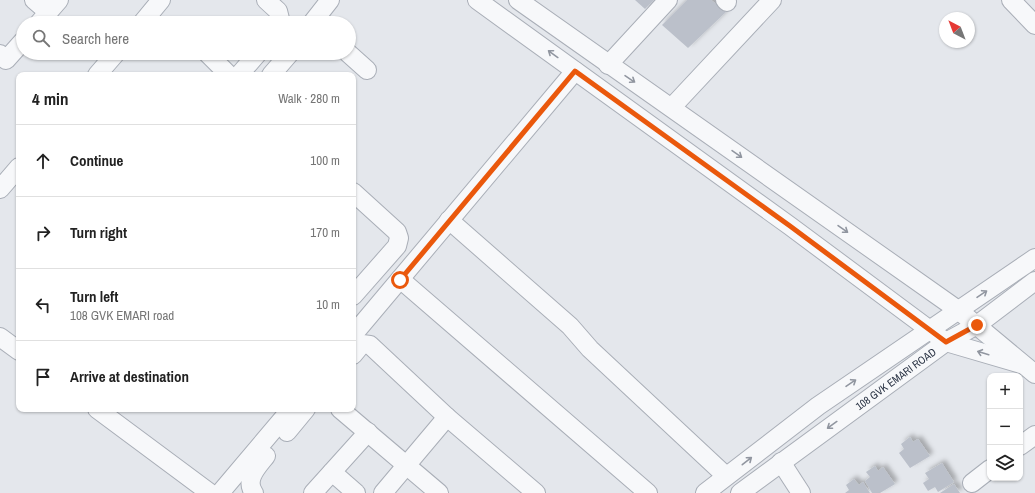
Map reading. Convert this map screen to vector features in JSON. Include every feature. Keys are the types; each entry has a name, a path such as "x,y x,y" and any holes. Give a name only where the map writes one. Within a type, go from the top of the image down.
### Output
{"street":[{"path":"34,0 48,12"},
{"path":"148,16 161,0"},
{"path":"266,0 278,11 279,16"},
{"path":"318,16 330,0"},
{"path":"477,0 946,342 1020,364"},
{"path":"518,0 608,65 672,107 958,310 1020,364 1035,374"},
{"path":"608,65 668,0"},
{"path":"672,107 772,0"},
{"path":"1011,0 1035,25"},
{"path":"0,54 6,60 16,49"},
{"path":"100,72 110,60"},
{"path":"214,60 226,72"},
{"path":"242,72 252,60"},
{"path":"274,72 284,60"},
{"path":"356,60 367,70"},
{"path":"356,331 575,71"},
{"path":"0,189 16,170"},
{"path":"356,199 397,232 399,238 397,246 356,293"},
{"path":"449,220 570,326 590,349 726,476"},
{"path":"705,493 818,406 1035,258"},
{"path":"400,280 648,493"},
{"name":"108 GVK EMARI ROAD","path":"740,493 946,342 977,325 1035,281"},
{"path":"0,337 16,349"},
{"path":"356,351 362,344 368,344 447,417 536,493"},
{"path":"101,412 210,493"},
{"path":"220,493 288,412"},
{"path":"254,493 250,482 252,474 304,412"},
{"path":"344,412 439,493"},
{"path":"383,493 447,417"},
{"path":"313,493 368,432"},
{"path":"1021,445 1035,435"},
{"path":"781,462 801,493"},
{"path":"972,483 987,471"},
{"path":"332,472 356,493"}],"building":[{"path":"635,0 654,0 645,9"},
{"path":"687,0 711,0 726,12 688,48 662,25"},
{"path":"910,437 913,442 918,439 930,456 910,468 899,453 904,449 901,444"},
{"path":"942,463 954,482 938,492 935,487 928,491 923,483 929,479 925,473"},
{"path":"875,466 878,471 883,467 895,484 880,493 872,493 865,481 870,477 866,472"},
{"path":"854,479 859,485 863,482 870,493 845,493 849,490 846,485"},
{"path":"954,484 960,493 940,493"}],"route":[{"path":"400,280 575,71 790,226 946,342 977,325"}]}
